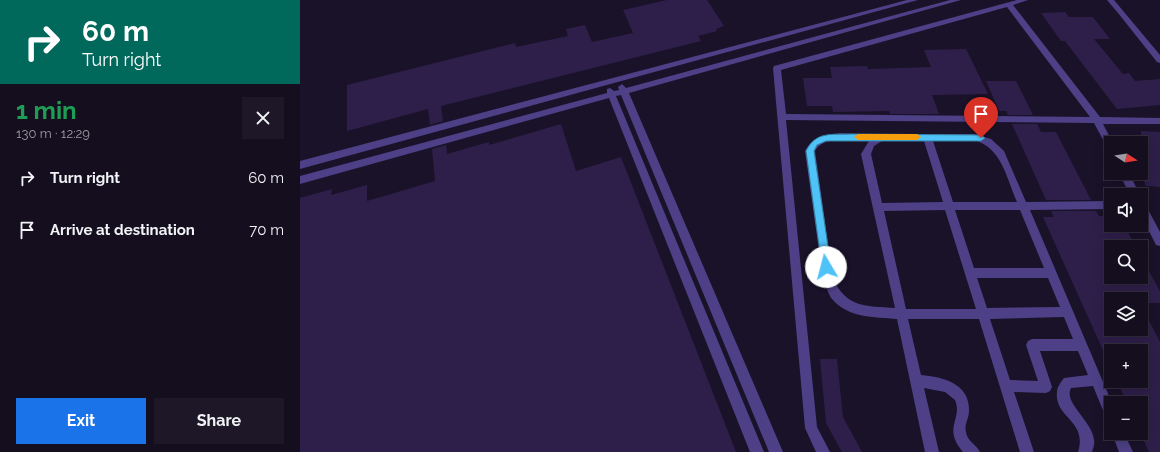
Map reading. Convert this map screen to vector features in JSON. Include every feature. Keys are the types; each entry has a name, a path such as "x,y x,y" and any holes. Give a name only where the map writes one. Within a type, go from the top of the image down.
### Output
{"street":[{"path":"300,165 915,0"},
{"path":"300,180 612,96 958,0"},
{"path":"823,452 811,428 777,68 1025,0"},
{"path":"1110,0 1121,11 1160,60"},
{"path":"1009,4 1097,120 1105,136"},
{"path":"619,80 776,452"},
{"path":"606,83 757,452"},
{"path":"782,117 1160,121"},
{"path":"927,137 1027,452"},
{"path":"1068,312 983,314 871,312 855,309 843,302 835,294 828,279 810,151 814,142 825,138 974,137 993,145 1001,153 1068,312 1104,399"},
{"path":"880,138 870,144 866,151 932,452"},
{"path":"878,207 1104,205"},
{"path":"1148,219 1160,242"},
{"path":"971,274 1051,273"},
{"path":"1007,386 1046,387 1032,345 1081,345"},
{"path":"1085,452 1089,439 1087,432 1084,426 1066,407 1063,393 1064,387 1068,382 1096,380"},
{"path":"916,381 945,384 957,392 963,404 964,412 959,426 960,434 966,445 973,452"},
{"path":"1121,440 1126,452"}],"building":[{"path":"667,0 707,0 724,26 716,29 717,31 698,36 701,41 441,106 443,121 430,125 428,109 347,131 347,85 515,43 516,47 568,36 566,29 585,25 592,42 633,33 623,10"},
{"path":"1065,12 1069,17 1093,17 1110,39 1094,39 1123,74 1129,73 1135,81 1160,79 1160,105 1117,109 1065,41 1061,41 1041,13"},
{"path":"966,49 988,94 932,95 939,114 890,114 889,111 833,112 832,106 807,106 803,78 832,78 830,67 867,66 868,69 931,67 924,50"},
{"path":"986,81 1016,81 1033,115 1008,115 1006,111 999,111"},
{"path":"561,124 576,171 621,157 736,452 300,452 300,198 332,189 331,195 367,185 367,201 435,181 432,149 446,145 447,154 489,142 489,145"},
{"path":"1012,124 1037,124 1041,132 1056,132 1091,200 1046,200"},
{"path":"1141,131 1160,132 1160,187 1146,186 1144,180 1148,180 1148,136 1141,136"},
{"path":"1051,211 1096,211 1099,216 1104,216 1104,232 1128,232 1132,240 1104,240 1104,284 1148,284 1148,270 1160,291 1160,303 1148,303 1148,292 1104,292 1104,336 1148,336 1148,319 1160,342 1160,452 1149,452 1143,440 1148,440 1148,396 1124,396 1120,388 1148,388 1148,344 1104,344 1104,352 1043,217 1054,217"},
{"path":"820,359 837,359 843,417 862,452 842,452 826,423"}],"slow traffic":[{"path":"858,137 917,137"}],"route":[{"path":"826,267 810,151 814,142 825,138 851,137 981,138"}]}
